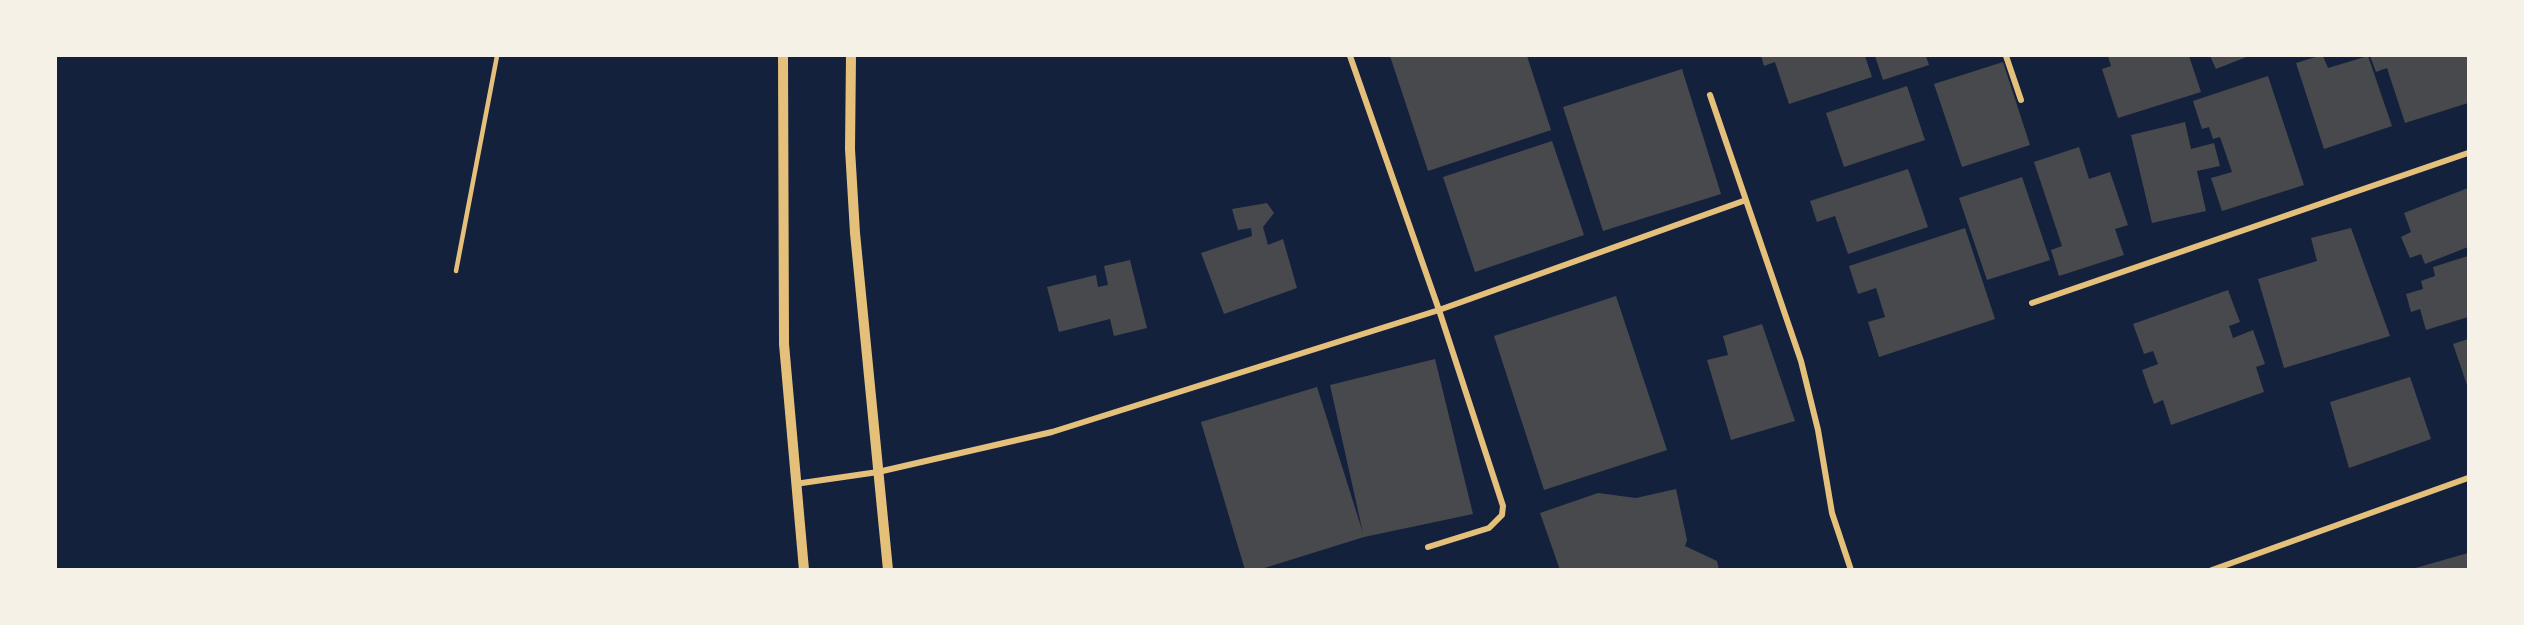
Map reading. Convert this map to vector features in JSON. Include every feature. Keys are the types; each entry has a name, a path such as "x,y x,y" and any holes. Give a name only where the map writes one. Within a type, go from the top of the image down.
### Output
{"street":[{"path":"783,56 784,333 804,570"},
{"path":"851,56 850,149 855,233 888,570"},
{"path":"1350,56 1439,310 1503,506 1502,515 1489,528 1428,547"},
{"path":"2006,56 2021,100"},
{"path":"1710,95 1808,384 1832,513 1851,570"},
{"path":"2032,303 2469,153"},
{"path":"795,484 878,472 1052,432 1439,310 1746,201"},
{"path":"2212,570 2469,478"}],"lane":[{"path":"456,270 498,56"}],"building":[{"path":"1390,56 1527,56 1551,130 1428,171"},
{"path":"1761,56 1865,56 1872,77 1789,104 1775,62 1764,66"},
{"path":"1875,56 1926,56 1929,65 1883,80"},
{"path":"2108,56 2189,56 2201,92 2118,118 2102,69 2111,66"},
{"path":"2210,56 2249,56 2216,69"},
{"path":"2323,56 2328,68 2368,56 2392,126 2324,149 2296,63"},
{"path":"2370,56 2468,56 2468,103 2405,123 2387,68 2376,72"},
{"path":"2003,62 2030,145 1962,167 1934,84"},
{"path":"1682,69 1721,194 1603,231 1563,107"},
{"path":"2268,76 2304,185 2222,211 2211,178 2232,172 2220,137 2213,139 2209,127 2202,129 2193,101"},
{"path":"1907,86 1925,140 1844,167 1826,113"},
{"path":"2185,122 2191,149 2214,143 2220,166 2197,171 2206,211 2152,223 2131,135"},
{"path":"1552,141 1584,235 1475,272 1443,177"},
{"path":"2079,147 2089,179 2110,172 2128,225 2115,229 2124,255 2059,276 2051,250 2062,246 2034,162"},
{"path":"1908,169 1928,227 1848,254 1835,216 1817,222 1810,201"},
{"path":"2022,177 2050,260 1987,280 1959,198"},
{"path":"2468,188 2468,247 2425,264 2421,254 2410,258 2401,237 2411,232 2404,213"},
{"path":"1267,203 1274,213 1263,227 1268,245 1283,239 1297,288 1224,314 1201,253 1252,236 1251,228 1238,230 1232,209"},
{"path":"1965,228 1995,319 1879,357 1868,322 1885,317 1876,288 1858,294 1849,266"},
{"path":"2351,228 2390,336 2284,368 2258,279 2317,261 2311,238"},
{"path":"2468,256 2468,317 2426,330 2420,309 2411,312 2406,294 2423,289 2421,281 2435,276 2433,267"},
{"path":"1130,260 1147,328 1114,336 1110,319 1059,332 1047,287 1096,275 1098,287 1108,285 1104,266"},
{"path":"2228,290 2240,322 2229,326 2233,338 2253,330 2265,364 2256,367 2264,392 2171,425 2163,400 2154,404 2142,370 2158,364 2153,351 2144,354 2133,324"},
{"path":"1616,296 1667,450 1544,490 1494,336"},
{"path":"1762,324 1795,421 1731,440 1707,360 1728,355 1723,336"},
{"path":"2468,339 2468,388 2453,344"},
{"path":"1435,359 1473,514 1364,537 1258,570 1245,570 1201,422 1317,387 1363,533 1330,385"},
{"path":"2410,377 2431,439 2349,468 2330,402"},
{"path":"1676,489 1687,540 1685,546 1717,561 1719,570 1560,570 1540,513 1598,493 1636,498"},
{"path":"2468,553 2468,570 2412,570 2412,569"}]}
